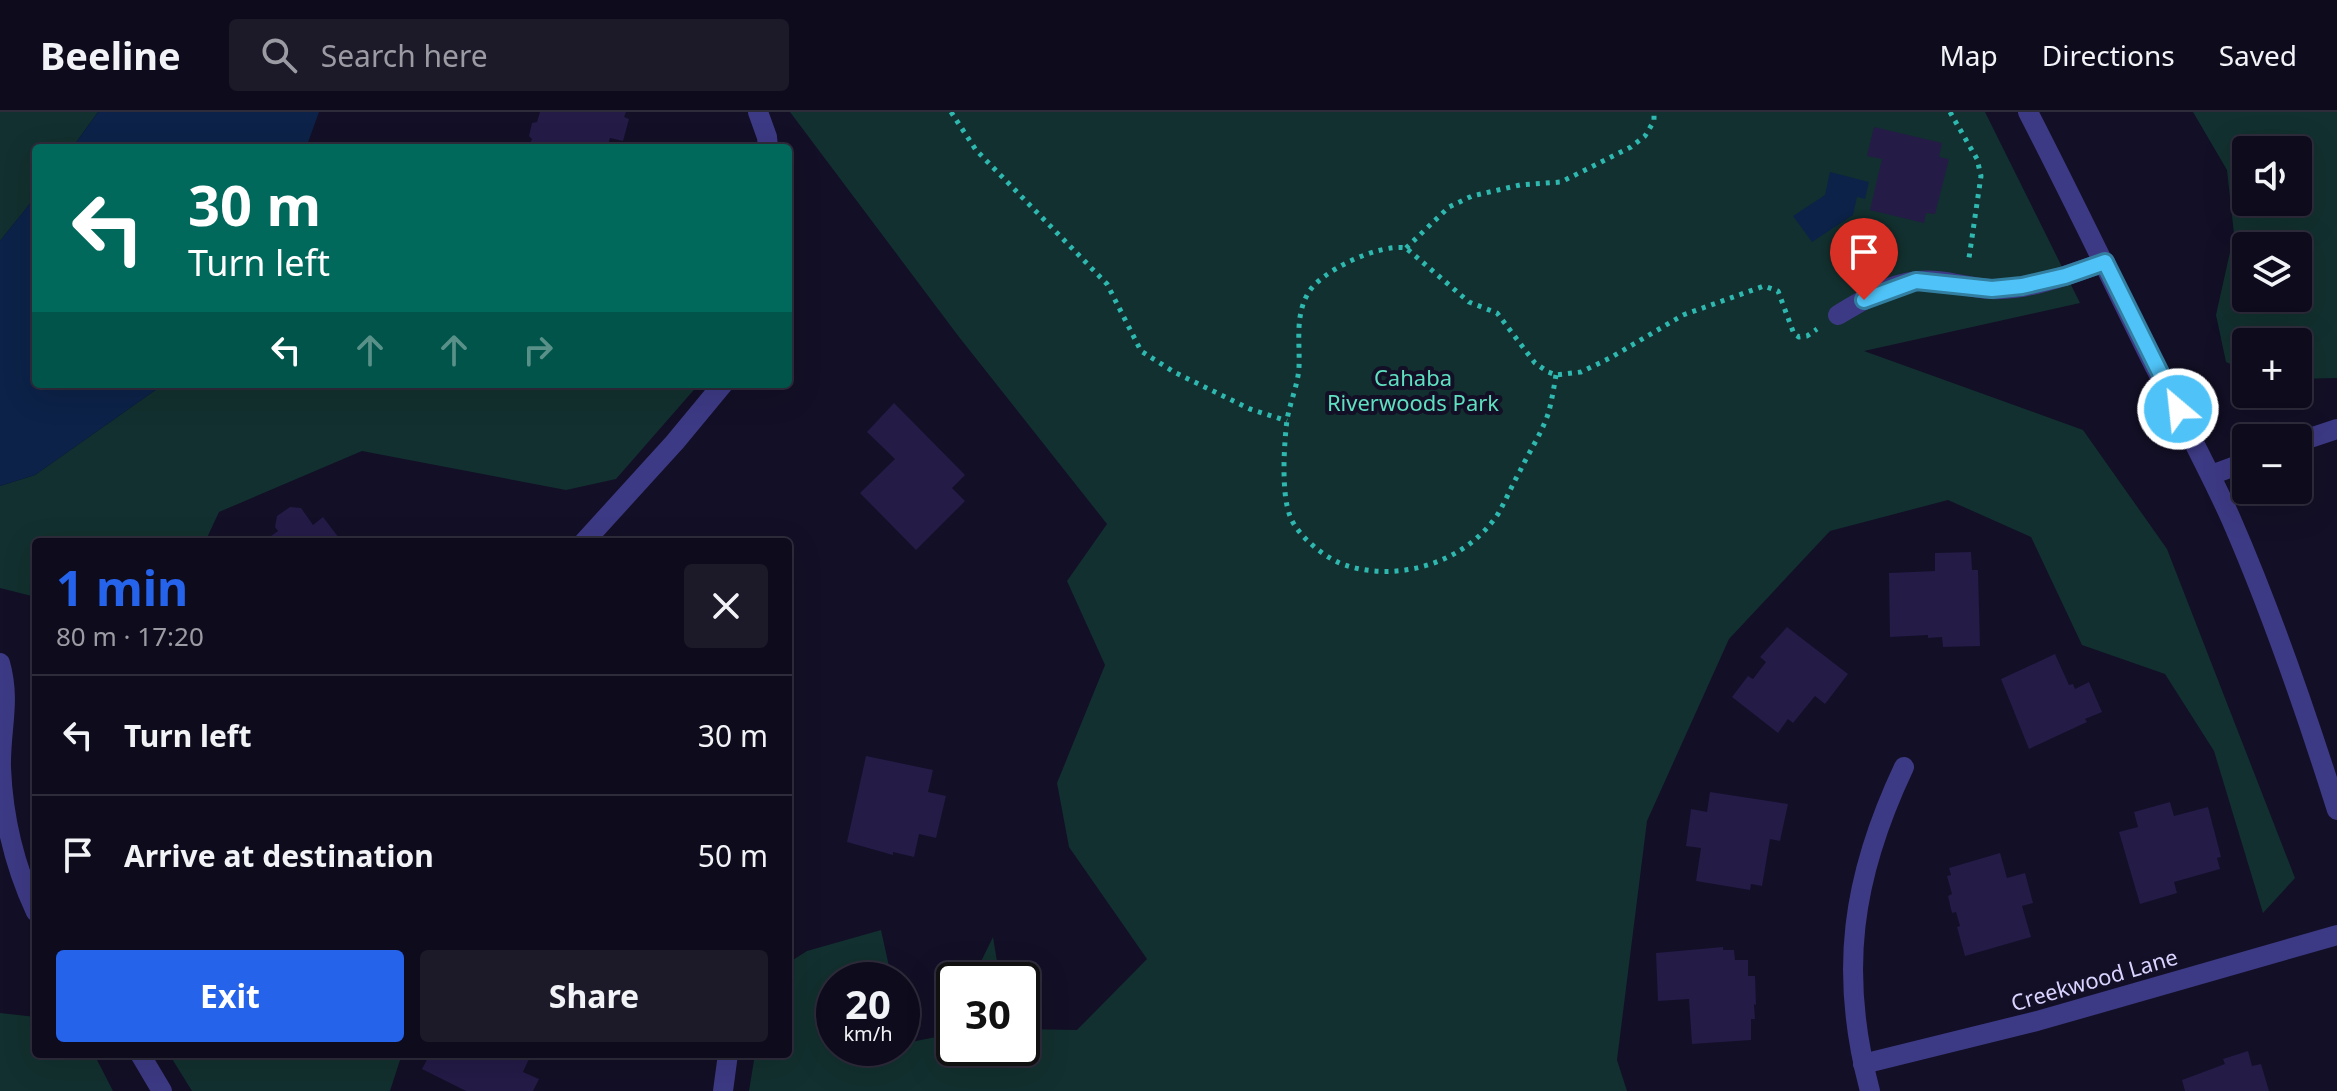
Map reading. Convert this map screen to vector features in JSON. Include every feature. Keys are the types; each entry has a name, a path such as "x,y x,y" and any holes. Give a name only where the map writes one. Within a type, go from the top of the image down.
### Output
{"street":[{"path":"758,112 768,144"},
{"path":"2028,112 2233,523 2337,810"},
{"path":"1838,315 1864,300 1916,281 1992,289 2022,286 2105,262"},
{"path":"588,538 720,388"},
{"path":"2312,437 2337,429"},
{"path":"2211,475 2232,467"},
{"path":"0,663 7,690 1,767 11,848 32,902"},
{"path":"1870,1091 1853,1000 1854,926 1871,844 1904,767"},
{"name":"Creekwood Lane","path":"1863,1064 2037,1021 2337,935"},
{"path":"142,1058 162,1091"},
{"path":"723,1091 727,1058"}],"path":[{"path":"951,112 976,150 1107,284 1141,351 1186,379 1250,409 1287,421"},
{"path":"1406,248 1449,207 1472,196 1561,182 1631,147 1645,136 1654,121 1654,112"},
{"path":"1950,112 1977,159 1981,176 1964,284"},
{"path":"1556,375 1548,412 1497,515 1475,538 1443,560 1409,571 1365,571 1339,564 1311,545 1290,518 1285,484 1287,421 1299,369 1298,338 1308,293 1352,260 1394,246 1406,248 1469,302 1497,313 1535,363 1556,375 1581,372 1683,315 1764,286 1778,291 1794,334 1799,337 1807,336 1838,315"}],"green space":[{"path":"0,112 98,112 75,144 32,144 32,201 0,241"},
{"name":"Cahaba Riverwoods Park","path":"790,112 1985,112 2080,303 1864,351 2083,430 2167,549 2295,878 2263,913 2214,751 2165,674 2082,645 2031,537 1948,500 1830,531 1729,639 1647,821 1617,1060 1627,1091 749,1091 754,1058 792,1058 792,960 807,951 881,930 888,962 816,962 816,1066 920,1066 920,1040 936,1037 936,1066 1040,1066 1040,1029 1077,1030 1147,959 1069,847 1057,783 1105,665 1067,581 1107,524 959,337"},
{"path":"2193,112 2337,112 2337,378 2312,379 2312,328 2232,328 2232,365 2226,362 2216,315 2232,243 2232,312 2312,312 2312,232 2234,232 2232,216 2312,216 2312,136 2232,136 2232,216 2227,170"},
{"path":"158,388 696,388 616,479 566,490 362,451 219,512 207,538 32,538 32,596 0,588 0,486 35,475"},
{"path":"993,937 997,962 981,962"},
{"path":"0,1013 32,1017 32,1058 96,1058 113,1091 0,1091"},
{"path":"171,1058 401,1058 390,1091 192,1091"}],"water":[{"path":"98,112 319,112 307,144 75,144"},
{"path":"1830,172 1869,182 1865,199 1857,197 1853,215 1812,242 1793,216 1825,195"},
{"path":"32,201 32,388 158,388 35,475 0,486 0,241"}],"building":[{"path":"540,112 626,112 624,117 629,119 623,141 610,138 608,144 530,144 532,123 537,122"},
{"path":"1874,127 1942,143 1939,157 1949,159 1935,214 1926,213 1924,223 1870,210 1882,159 1867,156"},
{"path":"894,403 965,475 952,488 965,501 916,550 860,493 895,459 867,432"},
{"path":"290,507 301,508 313,525 323,517 339,538 268,538 278,531 275,527 277,516"},
{"path":"1971,552 1972,570 1978,570 1980,646 1943,647 1942,637 1928,638 1928,635 1890,637 1889,573 1935,571 1935,553"},
{"path":"1787,627 1848,674 1825,704 1815,696 1793,723 1788,719 1778,733 1732,697 1748,676 1753,679 1766,662 1760,657"},
{"path":"2055,654 2069,685 2073,684 2075,689 2089,682 2102,712 2029,749 2001,679"},
{"path":"866,756 933,770 928,792 946,796 936,838 919,834 914,857 893,852 893,855 847,842"},
{"path":"1710,792 1788,804 1780,841 1770,839 1762,886 1751,884 1750,890 1696,881 1701,848 1686,846 1691,809 1707,812"},
{"path":"2170,802 2174,816 2208,807 2221,857 2217,858 2220,869 2174,882 2177,893 2140,904 2119,832 2138,827 2134,812"},
{"path":"2000,853 2007,878 2025,873 2033,903 2022,906 2031,937 1965,956 1957,927 1960,926 1956,912 1952,913 1948,896 1952,894 1947,876 1951,875 1949,868"},
{"path":"1723,947 1723,950 1734,950 1735,960 1748,960 1748,976 1755,976 1756,1005 1755,1019 1751,1019 1751,1040 1692,1044 1689,999 1658,1001 1656,953"},
{"path":"2248,1051 2252,1066 2261,1064 2269,1091 2185,1091 2182,1080 2225,1064 2223,1059"},
{"path":"428,1058 534,1058 529,1059 523,1072 539,1079 533,1091 466,1091 422,1069"}],"route":[{"path":"1864,300 1916,281 1992,289 2022,286 2105,262 2139,336 2178,409"}]}
